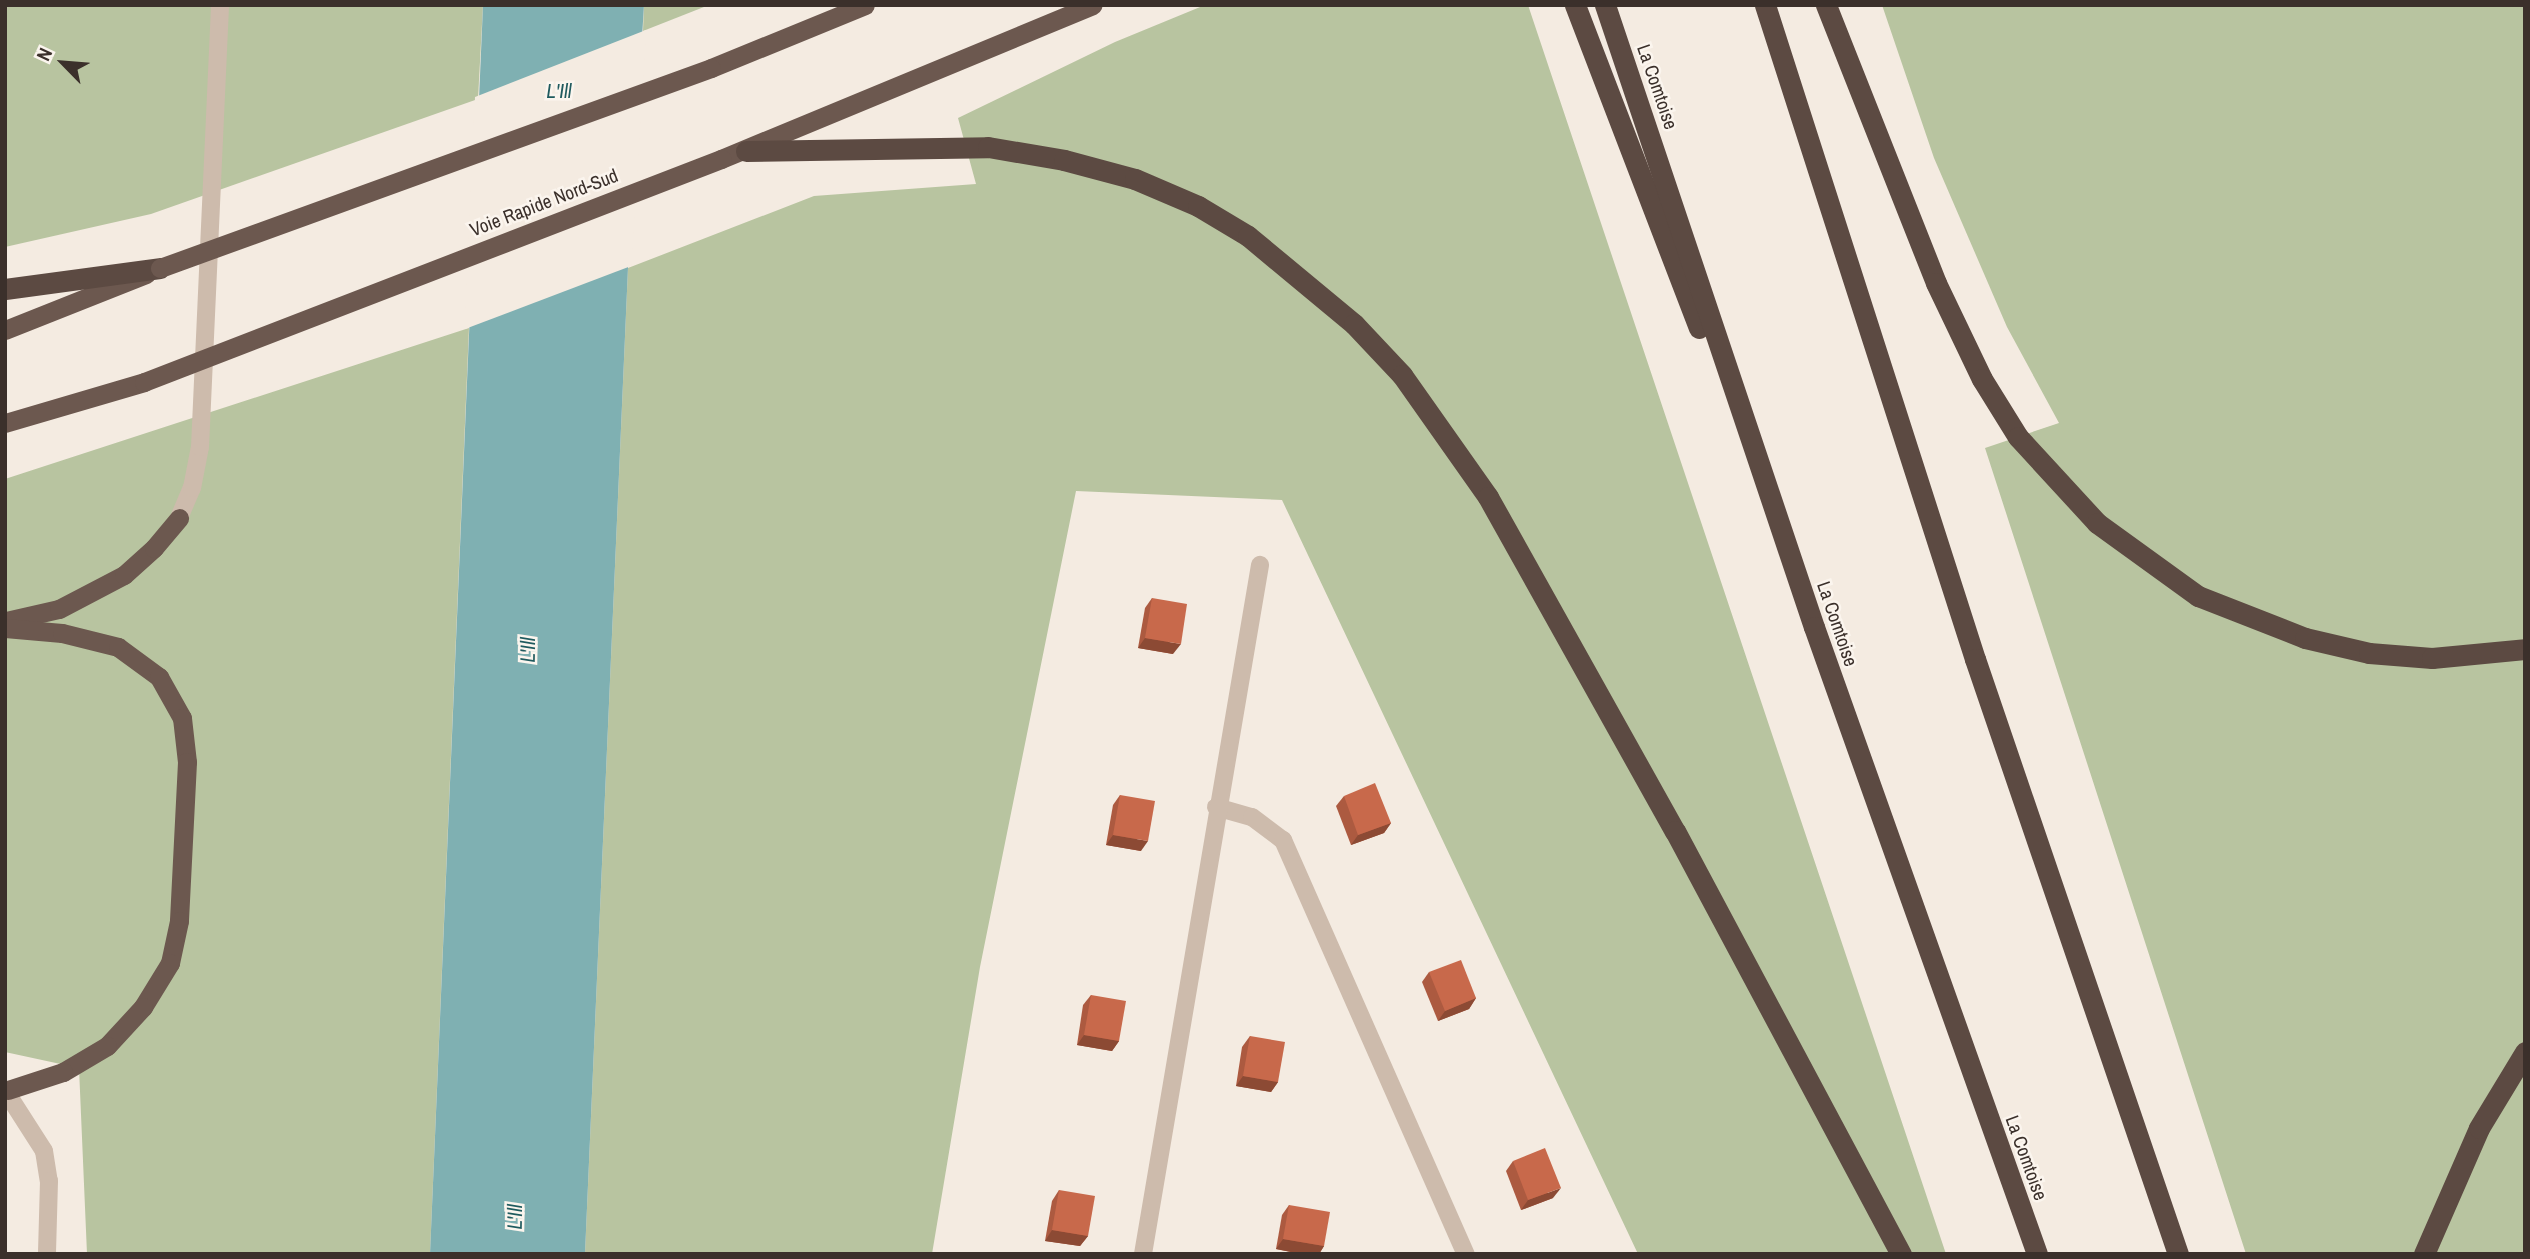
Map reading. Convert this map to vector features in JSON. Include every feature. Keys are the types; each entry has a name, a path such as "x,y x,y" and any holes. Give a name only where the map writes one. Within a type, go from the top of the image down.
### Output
{"highway":[{"path":"5,330 160,268 711,68 865,5"},
{"name":"Voie Rapide Nord-Sud","path":"5,423 144,382 746,151 1092,5"},
{"path":"1576,5 1814,627"},
{"name":"La Comtoise","path":"1605,5 1814,627 2037,1254"},
{"path":"1765,5 1975,659 2178,1254"},
{"path":"1826,5 1936,283 1982,379 2018,437 2097,523 2199,596 2305,638 2369,653 2432,658 2525,649"},
{"path":"746,151 988,147 1064,160 1135,179 1198,205 1248,236 1354,324 1402,375 1488,497 1675,831 1901,1254"},
{"path":"5,289 160,268"},
{"path":"5,621 60,609 124,575 154,548 178,518"},
{"path":"5,628 62,634 118,647 159,677 182,718 187,762 179,921 170,963 144,1007 107,1046 63,1072 7,1090"},
{"path":"2424,1254 2479,1128 2525,1052"}],"street":[{"path":"178,518 192,488 200,447 220,5"},
{"path":"1143,1254 1216,807 1260,565"},
{"path":"1216,807 1252,817 1283,840 1466,1254"},
{"path":"7,1090 44,1151 49,1181 47,1254"}],"green space":[{"path":"5,5 483,5 478,99 151,214 5,247"},
{"path":"644,5 709,5 643,31"},
{"path":"1205,5 1528,5 1946,1254 1638,1254 1282,500 1076,491 980,967 932,1254 585,1254 628,268 814,196 976,184 958,118 1115,42"},
{"path":"1882,5 2525,5 2525,1254 2246,1254 1985,448 2059,423 2007,327 1934,158"},
{"path":"469,328 430,1254 87,1254 79,1068 5,1052 5,479"}],"water":[{"name":"L'Ill","path":"483,5 644,5 628,268 585,1254 430,1254"}],"pier":[{"path":"646,30 631,266 465,329 475,97"}],"building":[{"path":"1152,598 1187,604 1181,644 1145,638"},
{"path":"1375,783 1391,823 1358,835 1344,796"},
{"path":"1120,795 1155,801 1148,841 1113,835"},
{"path":"1461,960 1476,998 1445,1011 1429,972"},
{"path":"1091,995 1126,1001 1119,1041 1084,1035"},
{"path":"1250,1036 1285,1042 1278,1082 1243,1076"},
{"path":"1545,1148 1561,1188 1528,1200 1513,1161"},
{"path":"1059,1190 1095,1196 1088,1236 1052,1230"},
{"path":"1289,1205 1330,1212 1324,1246 1283,1239"}]}
